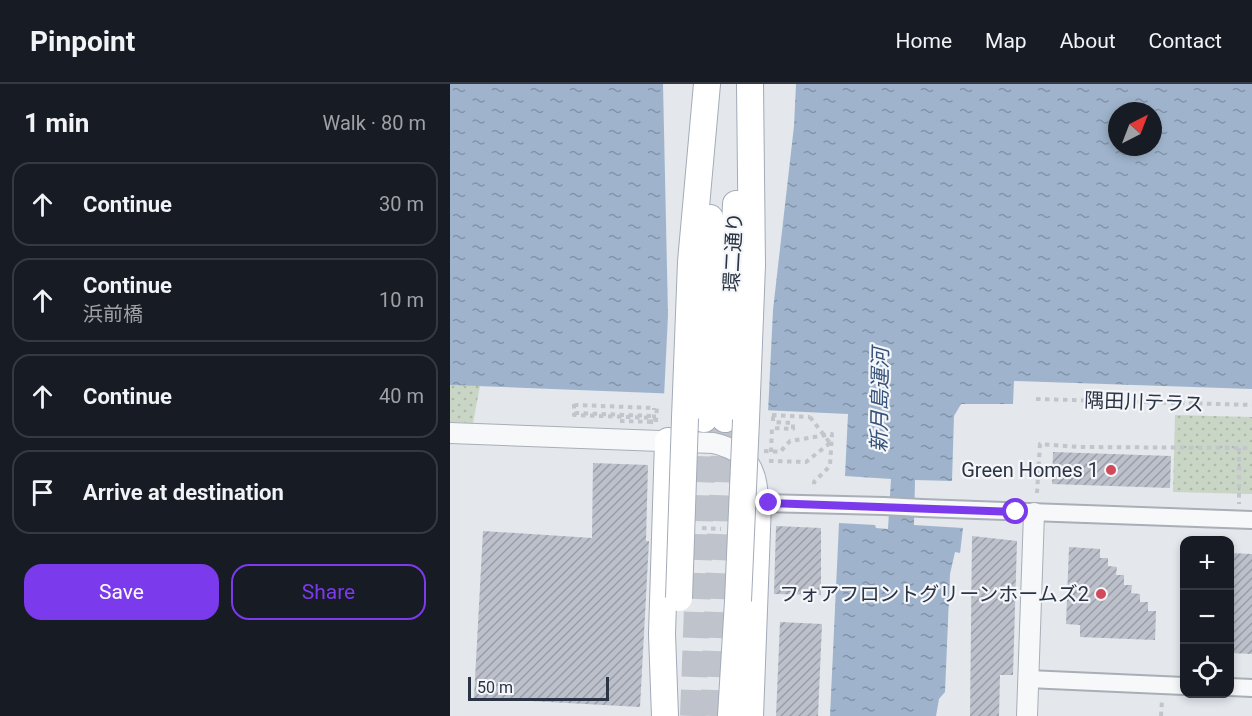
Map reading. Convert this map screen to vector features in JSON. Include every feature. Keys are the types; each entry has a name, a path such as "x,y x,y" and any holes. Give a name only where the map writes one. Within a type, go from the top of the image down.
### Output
{"main road":[{"path":"677,716 691,262 707,84"},
{"name":"環二通り","path":"713,84 715,419 743,84"},
{"path":"730,716 738,601 752,265 750,84"},
{"path":"665,716 662,634 668,441"},
{"path":"750,716 758,503"}],"street":[{"path":"450,433 713,443 728,446 740,454 752,467 758,479 758,503 1252,520"},
{"path":"1027,716 1034,513"},
{"path":"1028,679 1180,686"},
{"path":"1234,687 1252,688"}],"path":[{"name":"隅田川テラス","path":"1036,399 1252,405"},
{"path":"620,421 656,422 657,406 574,404 574,415 654,417 654,408 576,405 576,413 647,415"},
{"path":"764,460 806,462 830,443 810,417 773,415 773,422 793,423 793,429 772,428 772,449"},
{"path":"755,451 772,449 780,452 790,441 831,434 830,466 814,482 814,490"},
{"path":"1037,493 1040,444 1078,447 1252,448"},
{"path":"1239,448 1239,504"},
{"path":"700,528 723,529"}],"green space":[{"path":"450,385 480,386 473,423 450,422"},
{"path":"1175,415 1252,417 1252,494 1173,492"}],"water":[{"name":"新月島運河","path":"450,84 1252,84 1252,389 1014,381 1013,404 961,404 954,416 952,481 915,480 914,525 963,528 960,553 955,552 950,574 945,692 939,699 936,716 830,716 839,523 875,525 876,528 888,529 891,479 845,476 848,414 740,409 731,396 450,385"}],"pier":[{"path":"663,84 796,84 794,126 773,310 768,413 739,412 730,399 664,397 668,315"}],"building":[{"name":"Green Homes 1","path":"1053,452 1171,456 1170,488 1052,484"},
{"path":"593,463 648,465 646,541 649,541 640,707 474,698 483,531 592,538"},
{"path":"776,526 821,528 821,595 774,594"},
{"path":"972,536 1017,541 1013,675 1000,675 999,716 970,716"},
{"name":"フォアフロントグリーンホームズ2","path":"1069,547 1100,549 1100,558 1108,558 1108,566 1117,567 1116,575 1124,575 1124,585 1132,585 1131,593 1140,594 1140,602 1148,602 1148,611 1156,611 1155,640 1080,637 1080,625 1066,624"},
{"path":"1234,553 1252,554 1252,654 1234,653"},
{"path":"780,622 822,624 818,716 776,716"}],"tunnel":[{"path":"713,716 725,419"},
{"path":"693,716 704,420"}],"place":[{"name":"Green Homes 1","path":"1111,470"},
{"name":"フォアフロントグリーンホームズ2","path":"1101,594"}],"route":[{"path":"769,503 1016,512"}]}
